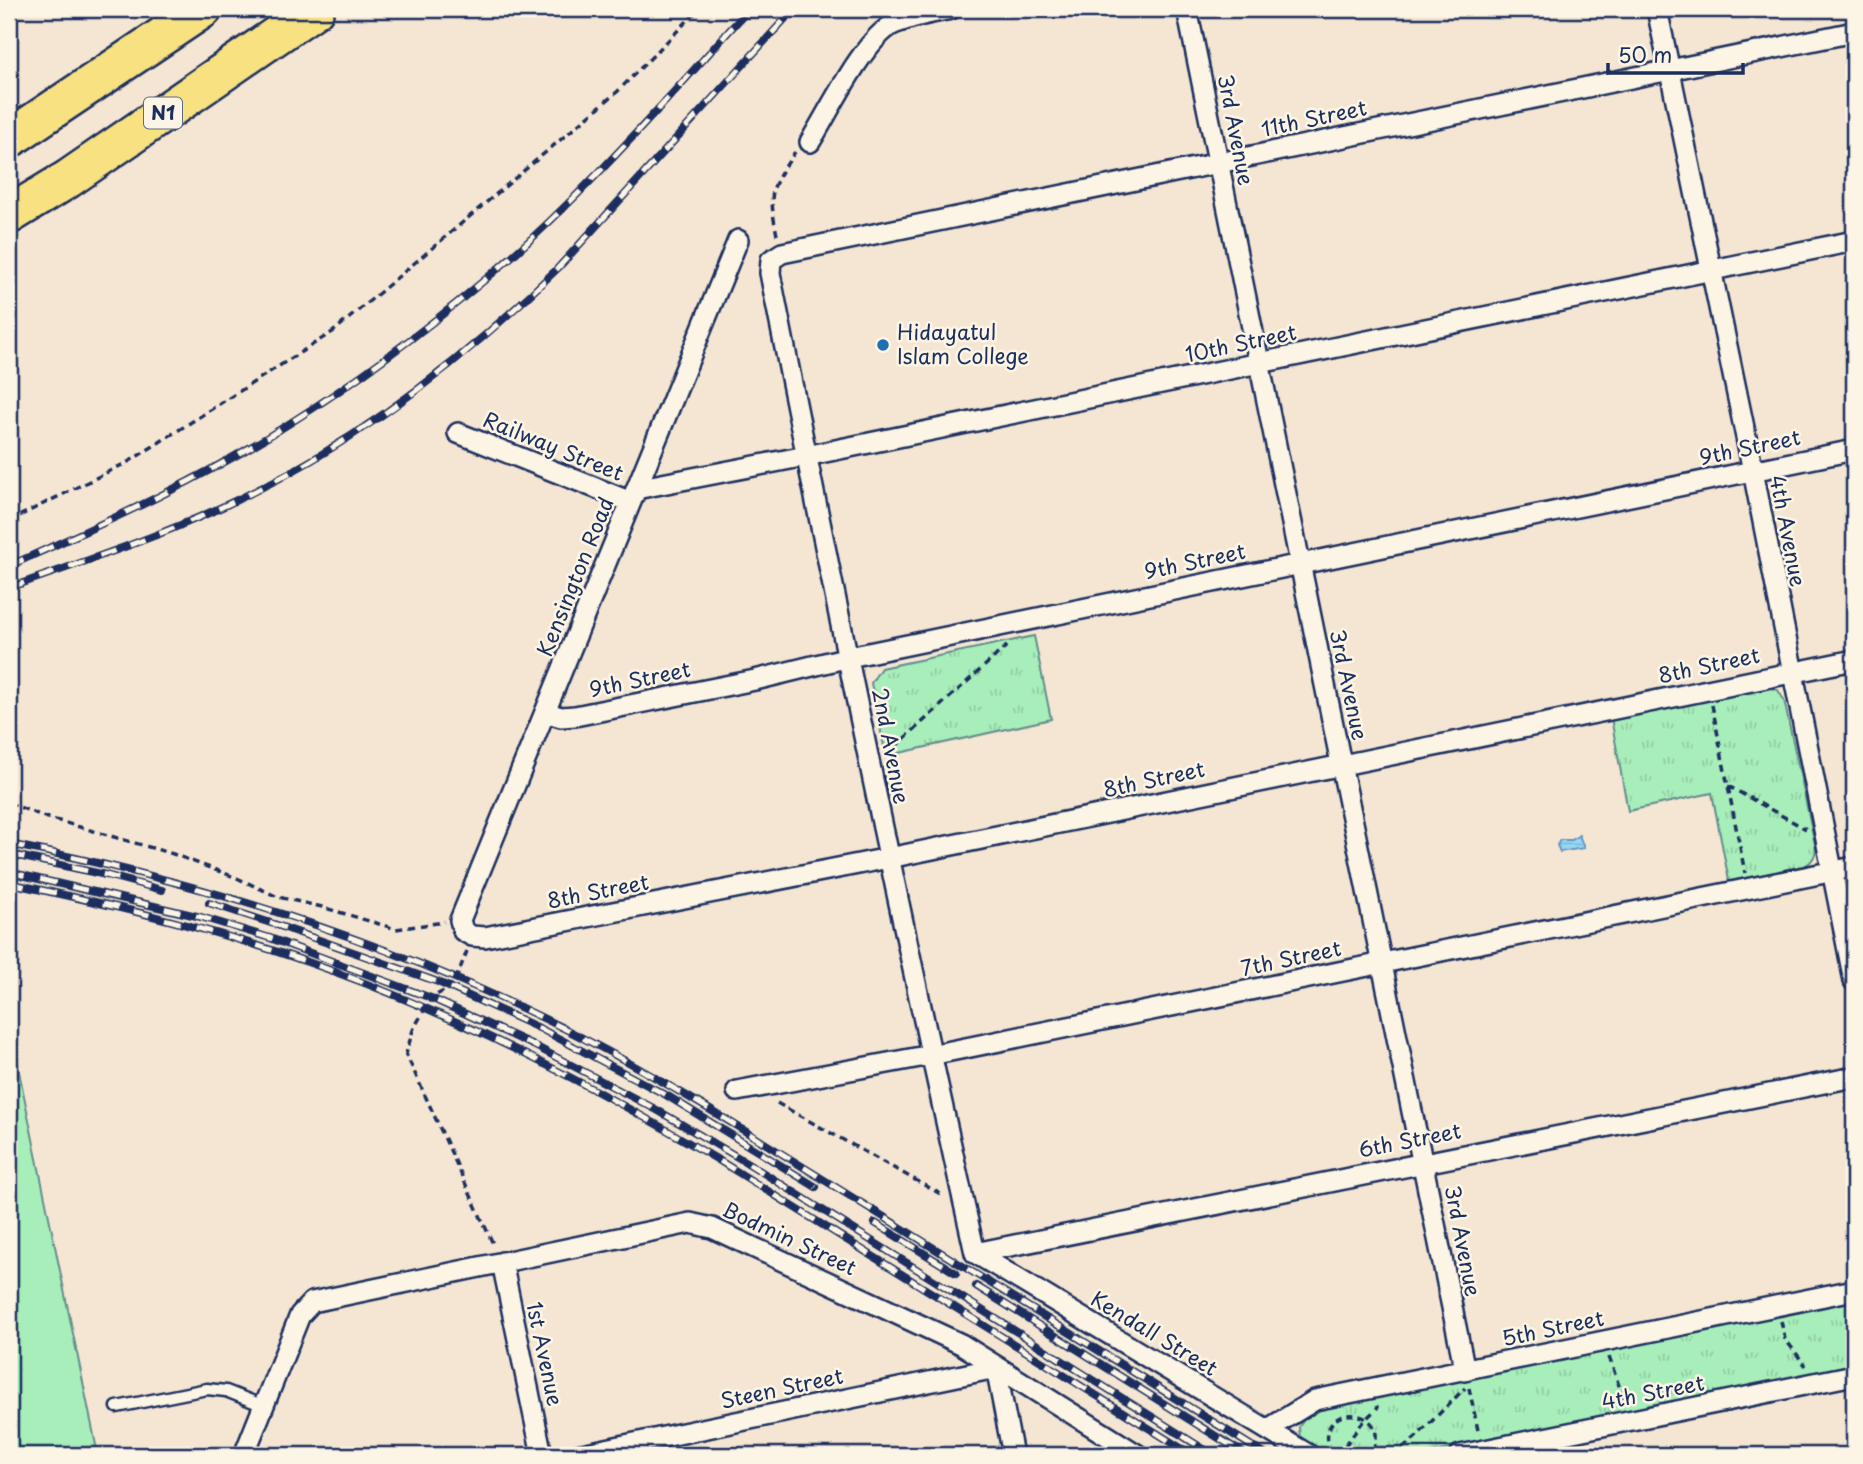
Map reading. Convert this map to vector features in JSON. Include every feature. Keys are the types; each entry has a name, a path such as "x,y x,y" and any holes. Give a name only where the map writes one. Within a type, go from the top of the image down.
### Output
{"highway":[{"path":"9,139 203,9"},
{"name":"N1","path":"9,215 68,178 315,9"}],"street":[{"path":"806,142 871,41 892,25 920,15 951,9"},
{"name":"3rd Avenue","path":"1187,9 1465,1371"},
{"name":"4th Avenue","path":"1657,9 1753,471 1854,981"},
{"name":"11th Street","path":"780,247 1218,162 1854,32"},
{"name":"Kensington Road","path":"465,929 545,712 738,240"},
{"name":"10th Street","path":"634,496 806,456 1854,241"},
{"name":"2nd Avenue","path":"780,247 771,260 770,272 889,858 975,1253"},
{"name":"Railway Street","path":"458,433 634,496"},
{"name":"9th Street","path":"545,712 561,717 575,716 755,680 849,656 1854,450"},
{"name":"8th Street","path":"465,929 485,937 889,858 1854,660"},
{"name":"7th Street","path":"744,1090 931,1055 1854,867"},
{"name":"6th Street","path":"975,1253 1423,1161 1854,1077"},
{"name":"Bodmin Street","path":"264,1406 304,1308 312,1302 679,1224 701,1224 961,1344 1138,1455"},
{"name":"Kendall Street","path":"975,1253 1309,1455"},
{"name":"1st Avenue","path":"502,1262 542,1455"},
{"name":"5th Street","path":"1268,1429 1315,1400 1854,1290"},
{"path":"996,1368 1013,1455"},
{"name":"Steen Street","path":"577,1455 996,1368"},
{"name":"4th Street","path":"1460,1455 1482,1453 1854,1375"},
{"path":"244,1455 264,1406"}],"lane":[{"path":"117,1407 207,1389 226,1391 264,1406"}],"path":[{"path":"9,521 131,461 334,331 617,92 699,9"},
{"path":"780,247 771,196 783,170 806,142"},
{"path":"871,768 1040,617"},
{"path":"1709,689 1748,889"},
{"path":"1728,786 1807,830 1822,827"},
{"path":"9,803 45,817 173,854 278,897 397,929 465,929 456,979 449,988 431,998 413,1030 406,1054 502,1262"},
{"path":"744,1090 965,1208"},
{"path":"1778,1306 1785,1339 1809,1369 1812,1384"},
{"path":"1605,1342 1629,1421"},
{"path":"1370,1455 1377,1444 1377,1433 1373,1424 1363,1417 1353,1414 1340,1416 1333,1421 1328,1432 1327,1442 1335,1454 1362,1423 1389,1394 1387,1385"},
{"path":"1393,1455 1415,1438 1468,1385 1482,1453"}],"green space":[{"path":"1034,636 1051,719 886,756 871,683 881,668"},
{"path":"1769,687 1778,690 1784,700 1816,849 1812,860 1802,867 1729,881 1712,793 1628,811 1611,718"},
{"path":"9,1023 98,1455 9,1455"},
{"path":"1854,1298 1854,1369 1420,1455 1320,1455 1300,1441 1299,1427 1305,1418 1317,1410 1334,1405"}],"water":[{"path":"1579,835 1584,848 1560,852 1557,845 1560,840 1572,840"}],"railway":[{"path":"9,566 220,465 313,408 414,336 487,278 557,215 749,9"},
{"path":"9,588 143,540 222,507 314,459 400,402 482,338 558,268 794,9"},
{"path":"9,844 147,875 283,914 416,962 545,1019 707,1108 1266,1455"},
{"path":"9,854 162,890"},
{"path":"9,872 201,917 270,938 431,998 533,1045 657,1110 746,1162 1213,1455"},
{"path":"9,883 171,921 291,956 381,990 530,1056 720,1161 1192,1455"},
{"path":"209,903 438,982 539,1028 666,1095 816,1187"},
{"path":"875,1223 956,1273"},
{"path":"976,1286 1246,1455"}],"place":[{"name":"Hidayatul Islam College","path":"883,345"}]}
